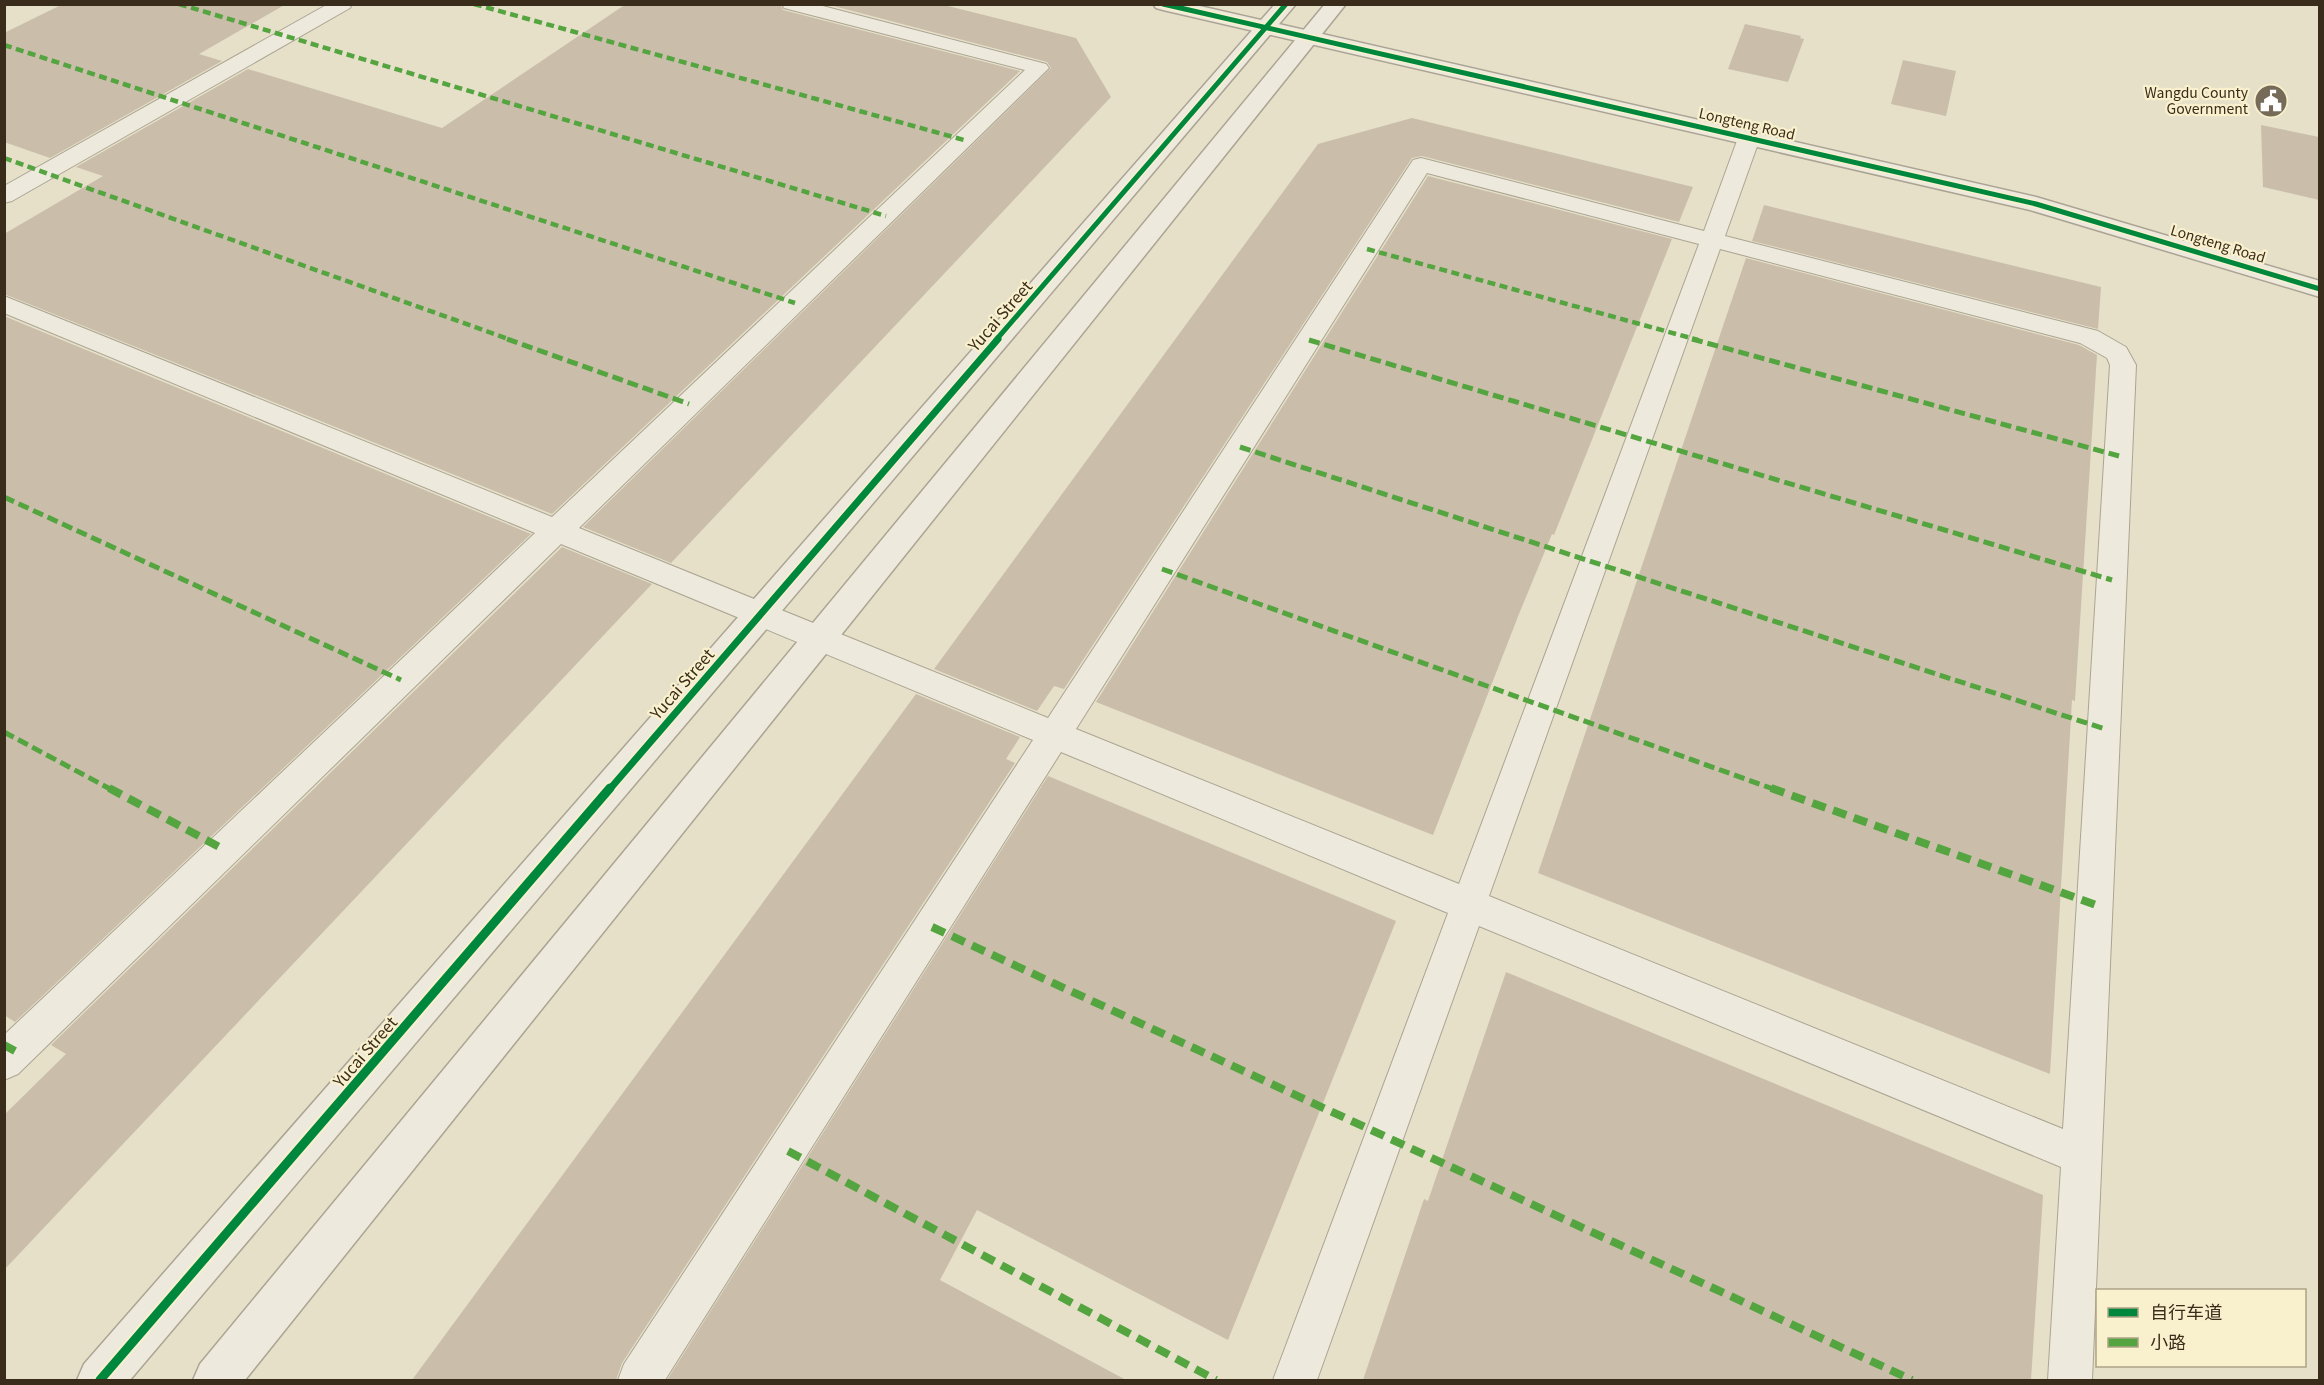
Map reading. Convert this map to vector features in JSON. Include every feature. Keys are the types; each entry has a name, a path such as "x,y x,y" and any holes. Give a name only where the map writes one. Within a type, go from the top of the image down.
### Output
{"street":[{"name":"Longteng Road","path":"1163,4 1276,16 1309,38 2036,204 2319,289"},
{"path":"216,1380 1336,4"},
{"name":"Yucai Street","path":"100,1380 1276,16"}],"lane":[{"path":"4,196 344,4"},
{"path":"4,1061 1039,68 791,4"},
{"path":"1295,1380 1749,138"},
{"path":"640,1380 1421,165 2090,337 2117,352 2124,364 2070,1380"},
{"path":"4,304 2082,1156"}],"building":[{"path":"63,4 286,4 199,54 222,61 50,158 4,142 4,33"},
{"path":"626,4 780,4 783,10 1020,71 552,514 4,294 4,234 103,176 76,167 248,69 442,128"},
{"path":"826,4 940,4 1076,38 1111,97 671,563 583,527 1051,68 1047,62"},
{"path":"1745,24 1801,36 1800,38 1804,39 1788,82 1728,69"},
{"path":"1903,60 1956,71 1946,116 1891,104"},
{"path":"1412,118 1693,187 1679,222 1422,156 1412,158 1064,689 1054,686 1037,711 934,669 1318,144"},
{"path":"2261,125 2319,137 2319,200 2263,187"},
{"path":"1428,176 1672,239 1554,535 1552,534 1519,614 1433,835 1096,702"},
{"path":"1764,205 2101,287 2098,329 1752,241"},
{"path":"1746,258 2079,345 2097,355 2075,701 2072,700 2050,1074 1538,873"},
{"path":"4,316 531,534 15,1022 4,1015"},
{"path":"562,547 652,584 4,1270 4,1115 66,1054 51,1045"},
{"path":"916,694 1020,737 1006,759 1015,763 622,1363 616,1380 412,1380"},
{"path":"1048,776 1396,921 1228,1340 977,1210 940,1280 1126,1380 667,1380"},
{"path":"1506,972 2043,1195 2031,1380 1363,1380 1424,1199 1428,1201"}],"marked path":[{"path":"179,4 886,216"},
{"path":"474,4 964,140"},
{"path":"4,45 795,303"},
{"path":"4,158 689,404"},
{"path":"1367,249 2119,456"},
{"path":"1309,340 2112,580"},
{"path":"1240,447 2105,729"},
{"path":"4,497 401,680"},
{"path":"1162,569 2096,905"},
{"path":"4,732 225,850"},
{"path":"932,927 1912,1380"},
{"path":"4,1045 15,1051"},
{"path":"788,1151 1216,1380"}],"cycle path":[{"path":"1163,4 2036,204 2320,289"},
{"path":"100,1380 1286,4"}],"place":[{"name":"Wangdu County Government","path":"2271,101"}]}
